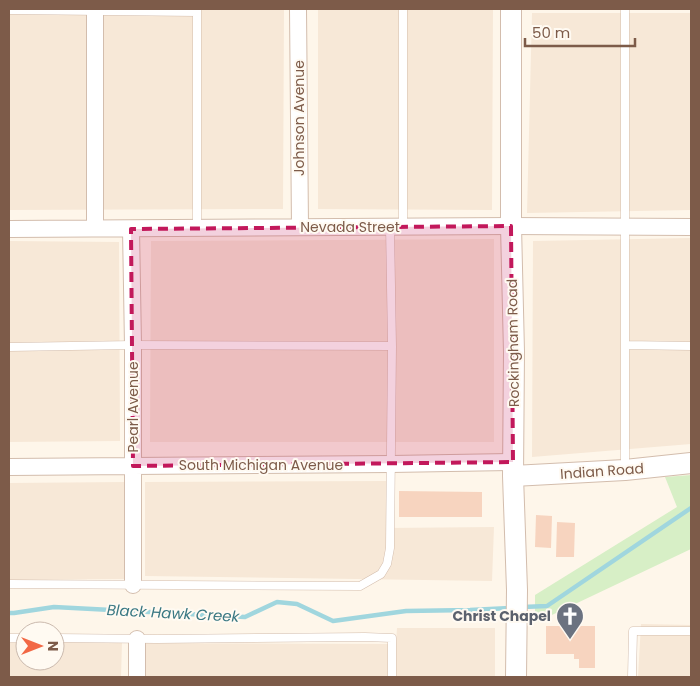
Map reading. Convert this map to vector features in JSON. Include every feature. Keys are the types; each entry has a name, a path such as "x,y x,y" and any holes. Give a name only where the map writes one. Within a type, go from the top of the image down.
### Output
{"street":[{"name":"Johnson Avenue","path":"298,9 300,227"},
{"name":"Rockingham Road","path":"511,9 511,226 514,352 513,469 517,590 516,677"},
{"path":"95,11 95,228"},
{"name":"Nevada Street","path":"9,229 511,226 691,227"},
{"name":"Pearl Avenue","path":"131,229 133,585"},
{"name":"Indian Road","path":"513,469 625,470 691,463"},
{"name":"South Michigan Avenue","path":"9,467 392,464 513,469"},
{"path":"137,639 137,677"}],"lane":[{"path":"9,584 360,586 381,574 387,564 390,548 392,346 403,9"},
{"path":"625,9 625,470"},
{"path":"9,10 197,11 197,227"},
{"path":"9,347 133,345 392,346"},
{"path":"625,345 691,346"},
{"path":"632,677 632,631 691,631"},
{"path":"65,638 392,638 392,677"}],"highlighted area":[{"path":"511,226 513,462 133,466 131,229"}],"shaded area":[{"path":"9,9 284,9 283,209 9,210"},
{"path":"318,9 493,9 492,210 318,209"},
{"path":"532,13 691,13 691,210 527,213"},
{"path":"691,238 691,444 532,457 533,241"},
{"path":"494,239 494,442 150,442 151,241"},
{"path":"9,241 119,242 120,441 9,442"},
{"path":"386,481 386,528 494,527 492,581 145,576 145,482"},
{"path":"125,482 125,579 9,580 9,483"},
{"path":"641,624 691,625 691,677 638,677"},
{"path":"397,628 495,628 495,677 142,677 142,643 396,644"},
{"path":"65,642 122,642 121,677 9,677 9,643 15,643 15,671 65,671"}],"green space":[{"path":"691,475 691,549 535,623 535,595 677,507 665,477"}],"building":[{"path":"399,491 482,492 482,517 399,517"},
{"path":"536,515 552,516 551,548 535,547"},
{"path":"557,522 575,523 574,557 556,557"},
{"name":"Christ Chapel","path":"546,626 595,626 595,668 579,668 579,659 574,659 574,654 546,654"}],"waterway":[{"name":"Black Hawk Creek","path":"523,607 547,606 691,508"},
{"name":"Black Hawk Creek","path":"9,613 54,607 245,617 277,602 297,604 333,621 406,611 512,608"}],"place":[{"name":"Christ Chapel","path":"570,640"}]}
